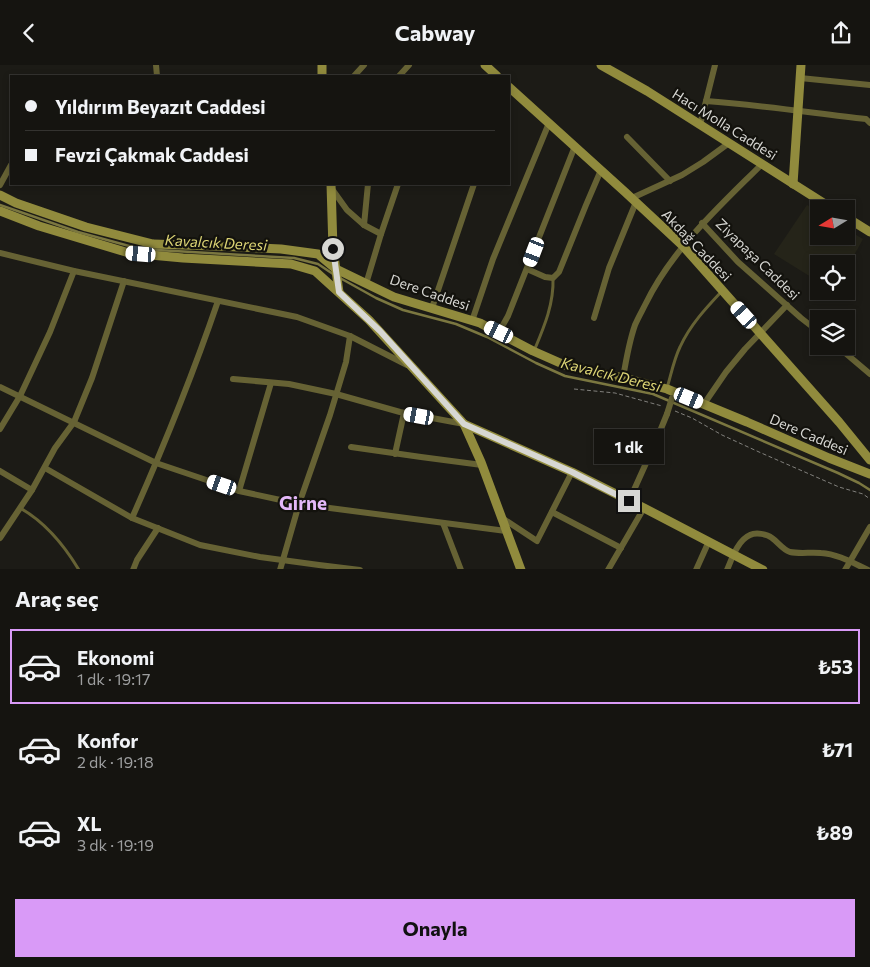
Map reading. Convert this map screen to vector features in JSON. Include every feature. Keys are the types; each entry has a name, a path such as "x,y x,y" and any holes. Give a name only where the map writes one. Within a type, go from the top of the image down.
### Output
{"street":[{"path":"355,75 364,65"},
{"path":"400,75 409,65"},
{"path":"485,65 496,75"},
{"name":"Hacı Molla Caddesi","path":"601,65 647,91 819,200"},
{"path":"700,125 715,65"},
{"path":"793,184 801,65"},
{"path":"800,78 870,85"},
{"name":"Akdağ Caddesi","path":"510,91 575,146 682,246 839,422 870,460"},
{"path":"706,101 761,105 866,119 870,123"},
{"path":"472,321 493,259 549,123"},
{"path":"627,137 670,181"},
{"path":"594,318 609,269 634,200 682,175 729,143"},
{"path":"499,332 508,316 575,146"},
{"path":"623,378 636,324 654,286 682,246 702,223 762,164"},
{"path":"0,185 10,167"},
{"path":"527,269 545,277 553,278 559,272 601,170"},
{"path":"364,225 368,185"},
{"path":"366,284 398,185"},
{"path":"432,308 474,185"},
{"path":"331,186 347,210 364,225 381,234"},
{"path":"331,186 333,249 339,292"},
{"name":"Dere Caddesi","path":"0,195 16,203 86,227 155,244 281,249 318,254 336,269 394,297 480,323 533,351 567,366 623,378 704,404 870,474"},
{"path":"0,211 39,226 129,253 292,264 315,271 369,320 464,424 482,465 521,569"},
{"name":"Ziyapaşa Caddesi","path":"702,223 738,262 810,324"},
{"path":"855,223 870,232"},
{"path":"153,255 155,244"},
{"path":"0,253 74,271 297,317 350,336 412,367"},
{"path":"0,429 20,396 50,332 74,271"},
{"path":"0,538 32,490 55,448 74,422 92,378 124,281"},
{"path":"132,518 197,361 218,301"},
{"path":"704,404 726,371 787,305"},
{"path":"280,569 299,504 346,362 350,336"},
{"path":"848,355 870,374"},
{"path":"233,379 289,384 336,394 404,413 464,424 572,472 763,569"},
{"path":"238,491 271,383"},
{"path":"0,387 156,463 238,491 299,504 506,531"},
{"path":"629,501 656,441 667,411 671,393"},
{"path":"395,454 404,413"},
{"path":"351,447 482,465"},
{"path":"45,467 132,518 200,545 260,557 360,569"},
{"path":"0,471 32,490"},
{"path":"501,517 536,541 572,472"},
{"path":"608,569 644,508"},
{"path":"552,511 621,548"},
{"path":"443,523 461,569"},
{"path":"845,569 870,527"},
{"path":"133,569 158,528"},
{"path":"727,569 742,541 749,535 757,533 771,537 782,547 790,551 823,553 840,557 868,569"},
{"path":"696,569 709,541"}],"lane":[{"path":"533,351 552,303 553,278"},
{"path":"671,393 679,349 688,331 723,291"},
{"path":"20,508 42,523 57,538 79,569"}],"path":[{"path":"574,389 615,393 667,411"},
{"path":"675,411 759,452 840,487 863,494 870,499"}],"shaded area":[{"path":"807,205 810,207 810,245 855,245 855,234 863,239 854,255 810,255 810,276 774,254"}],"waterway":[{"name":"Kavalcık Deresi","path":"0,205 78,232 140,249 294,258 318,264 333,274"},
{"name":"Kavalcık Deresi","path":"340,278 376,298 403,310 456,324 487,337 565,376 653,394 838,473 870,490"}],"district":[{"name":"Girne","path":"303,502"}],"route":[{"path":"333,249 339,292 380,331 464,424 572,472 629,501"}]}
